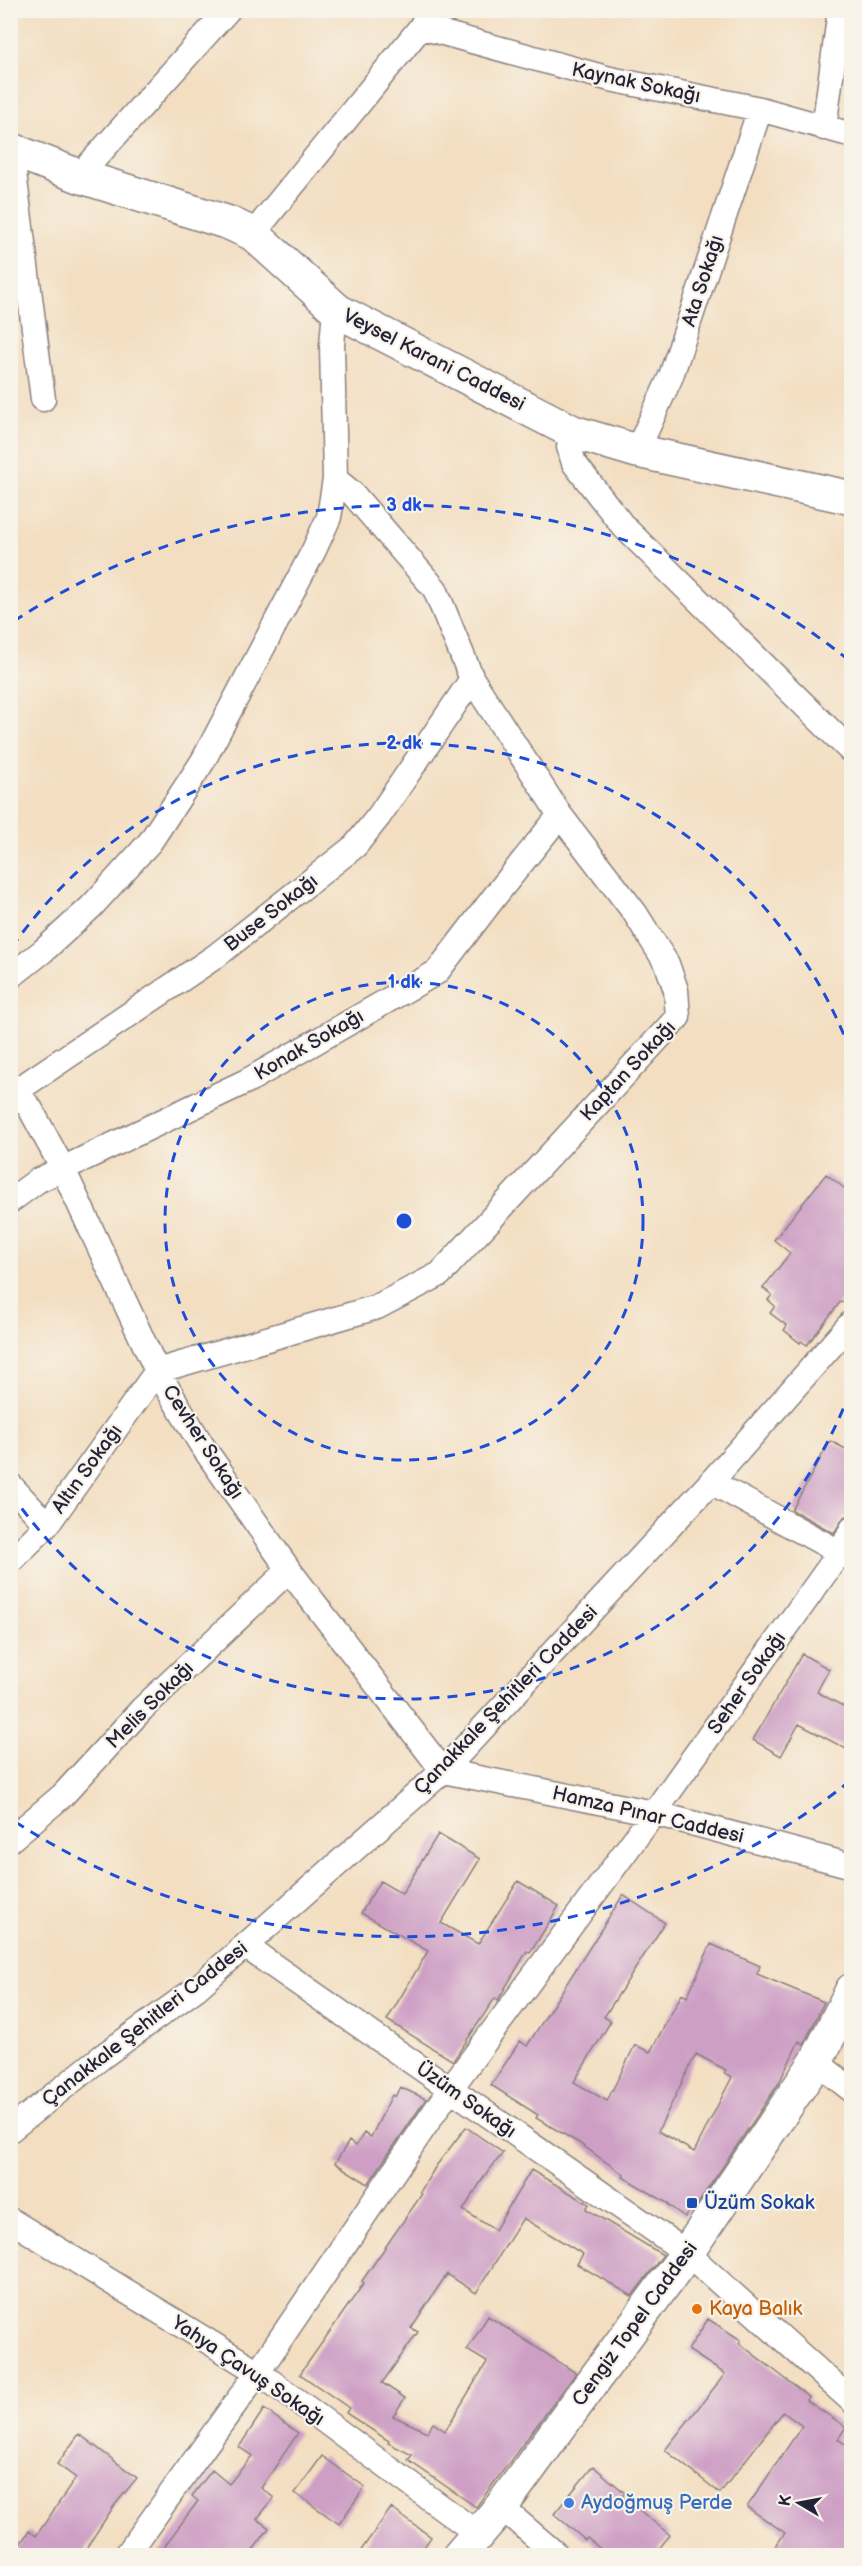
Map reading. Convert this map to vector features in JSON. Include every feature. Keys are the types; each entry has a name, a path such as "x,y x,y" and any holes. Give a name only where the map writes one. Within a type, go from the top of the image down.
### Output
{"street":[{"path":"79,176 228,10"},
{"path":"824,128 840,10"},
{"path":"253,234 425,19"},
{"name":"Kaynak Sokağı","path":"425,19 610,80 760,109 852,135"},
{"name":"Ata Sokağı","path":"637,451 671,376 760,109"},
{"path":"11,149 43,399"},
{"name":"Veysel Karani Caddesi","path":"11,149 79,176 229,223 253,234 338,311 573,432 637,451 852,498"},
{"path":"10,977 43,951 91,907 150,842 203,761 314,550 329,517 335,479 336,448 331,385 334,321 338,311"},
{"path":"573,432 569,447 574,463 623,526 852,752"},
{"name":"Kaptan Sokağı","path":"157,1371 377,1307 440,1274 678,1017 676,990 667,964 635,913 560,815 472,680 435,589 352,493 335,479"},
{"name":"Buse Sokağı","path":"13,1088 216,956 355,846 379,816 472,680"},
{"name":"Konak Sokağı","path":"10,1201 37,1181 249,1080 437,972 560,815"},
{"name":"Cevher Sokağı","path":"13,1088 30,1108 63,1169 157,1371 201,1444 290,1570 443,1771"},
{"name":"Çanakkale Şehitleri Caddesi","path":"10,2130 103,2056 197,1988 443,1771 711,1482 852,1322"},
{"name":"Altın Sokağı","path":"10,1562 47,1525 157,1371"},
{"path":"711,1482 846,1555"},
{"path":"10,1485 47,1525"},
{"name":"Seher Sokağı","path":"126,2556 258,2372 450,2089 846,1555 852,1529"},
{"name":"Melis Sokağı","path":"10,1840 63,1795 142,1709 290,1570"},
{"name":"Hamza Pınar Caddesi","path":"443,1771 654,1813 852,1866"},
{"name":"Üzüm Sokağı","path":"245,1946 687,2253 852,2401"},
{"name":"Cengiz Topel Caddesi","path":"469,2545 501,2507 687,2253 816,2062 852,1990"},
{"path":"816,2062 852,2090"},
{"name":"Yahya Çavuş Sokağı","path":"10,2220 258,2372 469,2545"},
{"path":"501,2507 558,2556"}],"building":[{"path":"826,1174 852,1194 852,1308 841,1301 807,1345 801,1341 800,1343 784,1330 787,1326 770,1313 775,1306 768,1300 772,1295 763,1288 790,1253 774,1240"},
{"path":"830,1441 852,1452 852,1515 844,1517 834,1533 792,1510"},
{"path":"802,1654 829,1669 817,1692 852,1711 852,1752 799,1724 781,1756 753,1740"},
{"path":"438,1834 480,1859 441,1923 478,1944 518,1881 559,1906 530,1953 527,1951 498,2000 495,1998 453,2061 387,2020 428,1951 361,1913 380,1881 402,1894"},
{"path":"623,1895 665,1923 604,2017 611,2021 574,2082 607,2101 635,2045 650,2052 682,1994 687,1997 711,1944 760,1966 757,1974 824,2002 804,2044 799,2041 779,2083 693,2211 690,2210 685,2217 669,2204 623,2177 624,2175 579,2143 536,2118 538,2115 491,2085 520,2041 527,2046","holes":["696,2054 726,2070 724,2073 732,2077 694,2152 658,2131"]},
{"path":"400,2087 426,2099 368,2184 335,2163 349,2141 356,2146 364,2133 371,2137 392,2095 395,2097"},
{"path":"466,2127 503,2153 463,2210 495,2230 531,2170 589,2204 586,2209 663,2255 632,2296 577,2264 583,2254 523,2218 476,2293 447,2274 411,2328 418,2332 382,2383 405,2398 393,2416 427,2432 433,2423 445,2431 487,2362 467,2350 488,2316 576,2373 476,2507 408,2460 412,2455 388,2443 389,2441 346,2413 349,2408 300,2374 364,2283 362,2281 422,2194 420,2192 436,2166"},
{"path":"708,2319 741,2340 739,2343 809,2397 806,2400 846,2427 838,2439 852,2449 852,2544 843,2556 784,2556 774,2548 785,2533 747,2507 802,2426 783,2412 720,2493 665,2450 725,2374 688,2350"},
{"path":"264,2409 298,2433 261,2488 274,2498 257,2519 269,2528 249,2556 157,2556 198,2501 192,2496 212,2470 229,2484 252,2456 239,2447"},
{"path":"79,2434 137,2478 114,2506 81,2556 12,2556 29,2531 36,2536 76,2478 57,2464"},
{"path":"322,2456 365,2487 339,2524 295,2493"},
{"path":"593,2466 625,2493 622,2496 670,2535 653,2556 609,2556 587,2538 585,2540 554,2514"},
{"path":"391,2508 431,2537 418,2556 357,2556"}],"place":[{"name":"Üzüm Sokak","path":"692,2203"},
{"name":"Kaya Balık","path":"697,2309"},
{"name":"Aydoğmuş Perde","path":"569,2503"}]}
